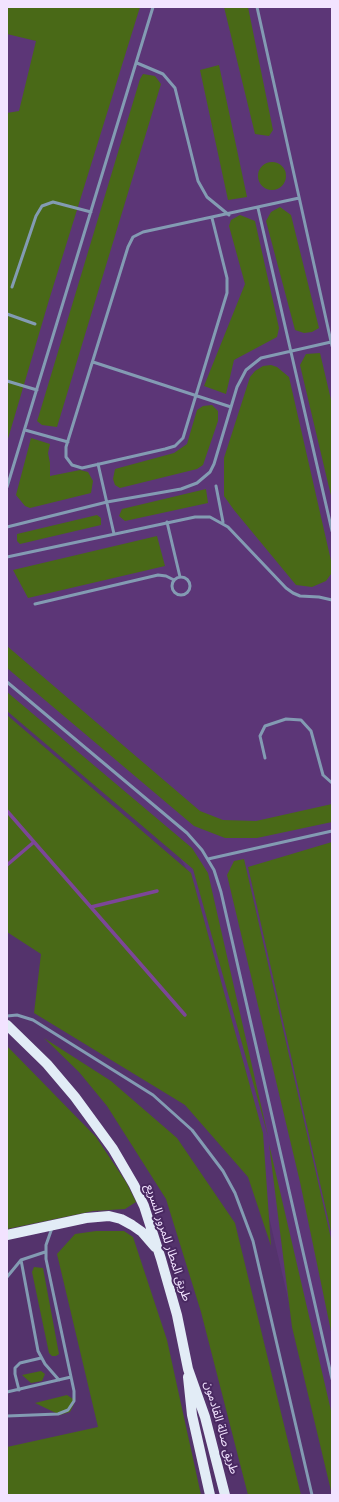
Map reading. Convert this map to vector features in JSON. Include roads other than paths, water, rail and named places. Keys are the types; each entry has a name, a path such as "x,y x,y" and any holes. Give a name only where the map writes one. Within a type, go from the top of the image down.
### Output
{"main road":[{"name":"طريق المطار للمرور السريع","path":"7,1025 61,1080 113,1149 134,1184 144,1206 161,1259 177,1315 188,1369"},
{"path":"7,1235 97,1216 121,1219 142,1232 158,1250 161,1259"},
{"path":"188,1369 189,1391 210,1495"},
{"name":"طريق صالة القادمون","path":"188,1369 205,1417 225,1495"}],"lane":[{"path":"7,487 153,7"},
{"path":"7,527 107,502 181,489 201,480 214,464 240,378 249,366 261,358 291,350 332,344 257,7"},
{"path":"137,63 163,74 175,88 198,181 210,200 229,214"},
{"path":"212,218 227,278 227,293 185,434 175,446 82,468 72,465 66,457 68,442 128,247 133,237 143,232 299,198"},
{"path":"12,287 36,216 42,206 53,202 91,212"},
{"path":"258,208 332,531"},
{"path":"7,314 35,324"},
{"path":"93,362 231,407"},
{"path":"7,381 36,390"},
{"path":"24,430 68,442"},
{"path":"98,464 114,534"},
{"path":"216,486 223,522"},
{"path":"7,557 167,522 202,516 223,522 286,588 300,596 319,597 332,600"},
{"path":"167,522 180,577"},
{"path":"35,604 158,575 166,576 174,580"},
{"path":"180,577 186,578 190,583 190,589 186,594 180,596 174,593 172,588 174,580 180,577"},
{"path":"7,682 187,832 208,859 221,892 332,1379"},
{"path":"265,758 260,736 265,726 286,719 301,720 311,731 323,775 332,783"},
{"path":"208,859 332,830"},
{"path":"7,1016 17,1015 33,1020 153,1095 192,1130 223,1171 235,1193 254,1241 312,1495"},
{"path":"7,1416 45,1416 63,1413 72,1406 74,1401 72,1377 46,1252 47,1239 54,1224"},
{"path":"7,1277 21,1260 46,1252"},
{"path":"21,1260 33,1326 41,1358 49,1370 59,1380"},
{"path":"19,1390 15,1368 20,1363 41,1358"},
{"path":"7,1392 72,1377"}],"waterway":[{"path":"7,811 185,1015"},
{"path":"7,865 34,842"},
{"path":"91,907 157,891"}]}
